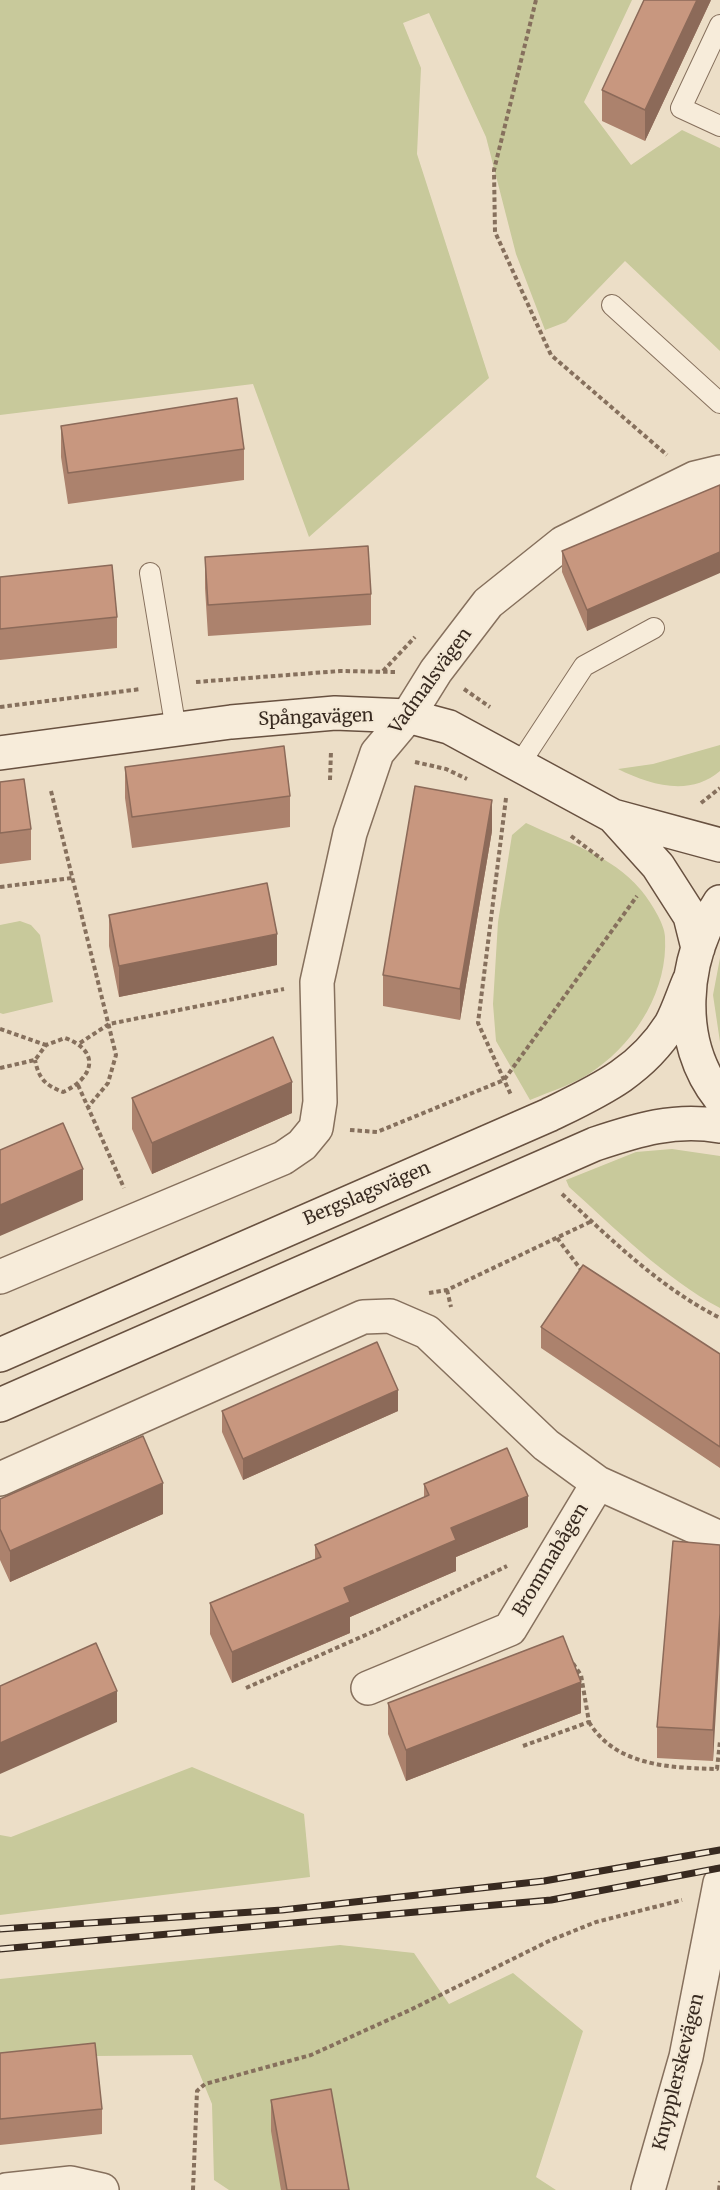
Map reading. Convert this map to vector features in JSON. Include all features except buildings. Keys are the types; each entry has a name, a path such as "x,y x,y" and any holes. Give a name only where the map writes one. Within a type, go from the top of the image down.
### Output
{"street":[{"name":"Vadmalsvägen","path":"316,1128 320,1102 317,982 350,832 377,753 408,716 436,671 488,603 562,543 708,475"},
{"name":"Spångavägen","path":"0,753 176,730 335,713 408,716 449,727 613,816 720,845"},
{"name":"Spångavägen","path":"613,816 658,866 690,916 698,948"},
{"path":"720,902 698,948 689,981 690,1033 699,1062 720,1098"},
{"name":"Bergslagsvägen","path":"0,1354 549,1115 622,1078 652,1051 672,1022 689,981"},
{"path":"0,1405 595,1144 642,1128 678,1122 720,1126"},
{"path":"0,1277 283,1158 302,1145 316,1128"},
{"name":"Brommabågen","path":"0,1479 363,1317 390,1316 428,1332 546,1445 598,1483 720,1538"},
{"name":"Brommabågen","path":"368,1688 510,1629 598,1483"},
{"name":"Knypplerskevägen","path":"648,2190 686,2057 719,1891"},
{"path":"6,2190 71,2183 102,2190"}],"lane":[{"path":"720,25 681,108 720,126"},
{"path":"612,305 720,403"},
{"path":"150,573 176,730"},
{"path":"519,765 584,666 654,628"}],"path":[{"path":"536,0 494,170 495,232 551,355 708,475"},
{"path":"330,783 331,751"},
{"path":"700,804 720,788"},
{"path":"51,791 116,1055 108,1083 88,1107"},
{"path":"504,1080 478,1023 506,798"},
{"path":"0,887 72,878"},
{"path":"316,1128 376,1132 504,1080 637,896"},
{"path":"80,1043 109,1024 317,982"},
{"path":"0,1029 46,1045"},
{"path":"0,1068 35,1060 46,1045 65,1038 80,1043 88,1055 88,1071 78,1085 63,1092 46,1085 38,1074 35,1060"},
{"path":"78,1085 138,1219"},
{"path":"592,1221 642,1267 695,1305 720,1318"},
{"path":"557,1238 582,1272 591,1279"},
{"path":"246,1688 379,1629 508,1566"},
{"path":"567,1654 581,1675 590,1722 595,1732 612,1747 631,1758 660,1765 717,1769 720,1741"},
{"path":"524,1746 590,1722"},
{"path":"193,2190 197,2091 205,2084 311,2055 410,2010 551,1940 596,1922 719,1891"},
{"path":"719,2190 720,2181"}],"green space":[{"path":"0,0 632,0 584,102 631,165 682,130 720,148 720,351 625,261 566,322 545,330 516,254 486,137 429,13 403,23 421,68 417,154 489,378 309,537 253,384 0,415"},
{"path":"720,745 720,771 696,784 670,786 656,784 618,769 653,764"},
{"path":"526,823 587,850 629,877 652,905 665,937 665,956 661,975 647,1012 637,1028 611,1057 589,1074 530,1100 496,1041 493,1004 498,922 512,835"},
{"path":"20,921 31,925 40,935 53,1002 3,1014 0,1013 0,925"},
{"path":"720,958 720,1042 713,995"},
{"path":"672,1149 720,1156 720,1308 660,1268 569,1187 566,1180 636,1152"},
{"path":"192,1767 304,1814 310,1877 0,1915 0,1835 11,1837"},
{"path":"340,1945 414,1953 449,2004 513,1973 583,2031 536,2177 556,2190 229,2190 214,2180 212,2104 192,2055 0,2057 0,1979"}],"railway":[{"path":"0,1929 282,1910 544,1881 720,1850"},
{"path":"0,1949 551,1900 720,1868"}]}
